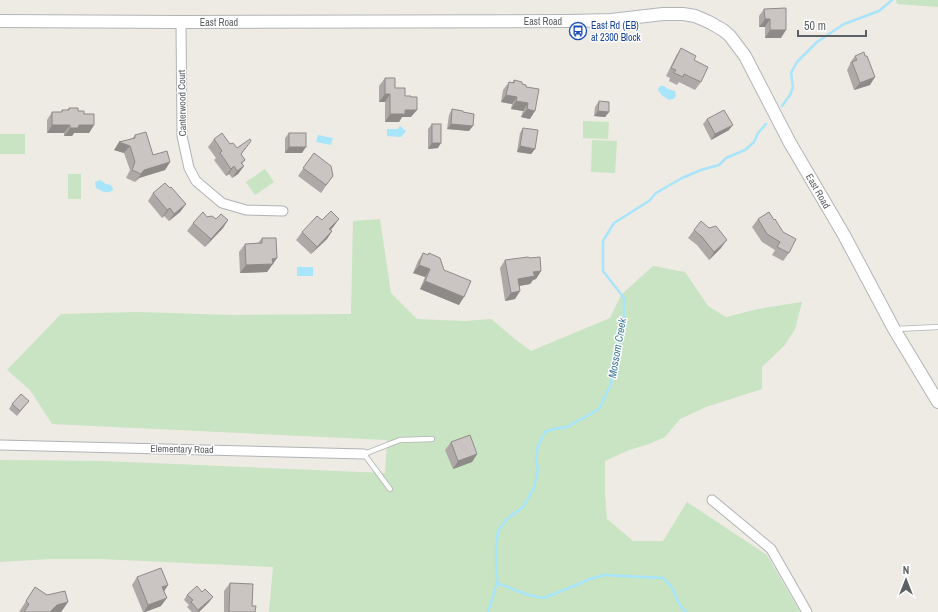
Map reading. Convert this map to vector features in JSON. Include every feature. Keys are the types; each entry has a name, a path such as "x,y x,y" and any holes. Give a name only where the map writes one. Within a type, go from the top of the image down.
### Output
{"main road":[{"name":"East Road","path":"0,22 568,21 611,20 663,14 683,14 695,16 723,30 730,36 745,56 790,143 844,235 894,329 938,402"}],"street":[{"name":"Canterwood Court","path":"181,22 182,136 189,168 196,181 222,203 246,210 283,211"},
{"name":"Elementary Road","path":"0,445 364,454"},
{"path":"712,500 771,549 807,612"}],"lane":[{"path":"894,329 938,327"},
{"path":"390,489 364,454 400,440 432,439"}],"green space":[{"path":"896,0 938,0 938,7 897,4"},
{"path":"583,121 609,122 608,139 583,138"},
{"path":"0,134 25,134 25,154 0,154"},
{"path":"592,140 617,141 615,173 591,172"},
{"path":"265,169 274,182 255,195 246,182"},
{"path":"68,174 81,174 81,199 68,199"},
{"path":"380,219 391,293 417,319 464,321 491,319 531,351 610,318 621,295 653,266 685,272 708,306 726,317 758,309 802,302 795,329 785,345 762,367 762,389 706,407 680,419 665,437 629,450 605,461 607,519 633,541 663,541 687,502 767,555 800,612 269,612 273,567 101,559 50,559 0,562 0,460 103,461 385,473 387,440 52,424 30,390 7,370 61,314 136,312 232,315 351,314 353,221"}],"water":[{"path":"660,86 664,86 675,91 675,98 670,100 662,96 658,89"},
{"path":"400,126 406,131 401,137 387,136 387,129 398,129"},
{"path":"318,135 333,138 331,145 316,142"},
{"path":"100,180 111,185 113,189 112,191 105,192 96,188 95,182"},
{"path":"297,267 313,267 313,276 297,276"}],"building":[{"path":"786,8 786,30 770,30 770,19 765,19 764,9"},
{"path":"681,48 696,56 694,60 708,67 701,82 684,74 683,77 674,73 676,70 671,68"},
{"path":"864,52 875,77 860,83 852,62 857,60 855,56"},
{"path":"385,78 395,78 395,88 405,88 405,96 417,97 417,110 405,110 405,114 390,114 390,94 385,94"},
{"path":"514,80 522,82 522,84 526,85 526,87 539,89 535,111 527,109 528,103 516,101 517,97 506,95 509,82 514,83"},
{"path":"599,101 609,102 609,112 598,111"},
{"path":"69,108 78,108 78,111 84,111 84,114 94,114 94,125 79,125 78,128 70,128 70,125 52,125 52,112 62,112 62,110 69,110"},
{"path":"452,109 474,114 473,126 451,124"},
{"path":"724,110 733,125 715,134 707,119"},
{"path":"432,124 441,124 441,143 432,143"},
{"path":"523,128 538,130 535,149 520,146"},
{"path":"146,132 153,155 167,151 170,162 144,170 141,174 132,170 135,162 130,146 119,142 135,138 135,135"},
{"path":"222,133 230,144 233,143 237,148 250,139 251,141 241,154 245,160 241,163 244,166 237,171 234,166 231,169 220,153 222,151 214,139"},
{"path":"289,133 306,133 306,147 289,147"},
{"path":"314,153 331,166 333,176 326,185 303,168"},
{"path":"165,183 170,188 171,187 186,204 174,214 170,208 167,210 153,193"},
{"path":"331,211 339,219 329,229 332,231 317,247 302,232 317,216 322,220"},
{"path":"203,212 207,217 212,216 216,219 221,214 228,220 211,239 193,223"},
{"path":"769,212 783,232 796,239 789,253 777,247 780,242 767,234 758,219"},
{"path":"701,221 709,228 716,226 727,240 714,252 702,237 694,230"},
{"path":"262,238 276,238 277,258 272,259 273,264 246,265 245,244 262,243"},
{"path":"423,253 428,255 429,253 440,258 444,270 471,281 464,297 425,281 430,269 419,265"},
{"path":"540,257 541,271 533,272 535,276 518,279 520,291 511,293 505,260"},
{"path":"21,394 29,401 20,411 12,404"},
{"path":"470,435 477,454 458,461 451,442"},
{"path":"161,568 168,585 162,587 167,598 148,605 137,577"},
{"path":"230,583 253,584 252,606 256,606 255,612 229,612"},
{"path":"197,586 202,592 205,589 213,597 198,610 191,602 193,600 187,595"},
{"path":"35,587 47,595 65,591 68,602 57,605 50,612 24,612 29,604 26,601"}],"waterway":[{"name":"Mossom Creek","path":"782,106 790,95 793,87 791,73 797,62 817,42 844,24 879,11 892,0"},
{"name":"Mossom Creek","path":"488,612 497,583 496,549 498,531 506,520 524,506 534,487 538,471 536,458 538,446 545,432 567,427 599,409 611,384 613,366 624,315 624,298 603,271 603,241 614,223 649,201 656,193 682,178 701,170 719,165 726,158 745,150 754,142 758,133 766,124"},
{"path":"497,583 528,595 544,598 587,580 604,575 663,578 671,586 679,604 686,612"}],"place":[{"name":"East Rd (EB) at 2300 Block","path":"578,31"}]}
